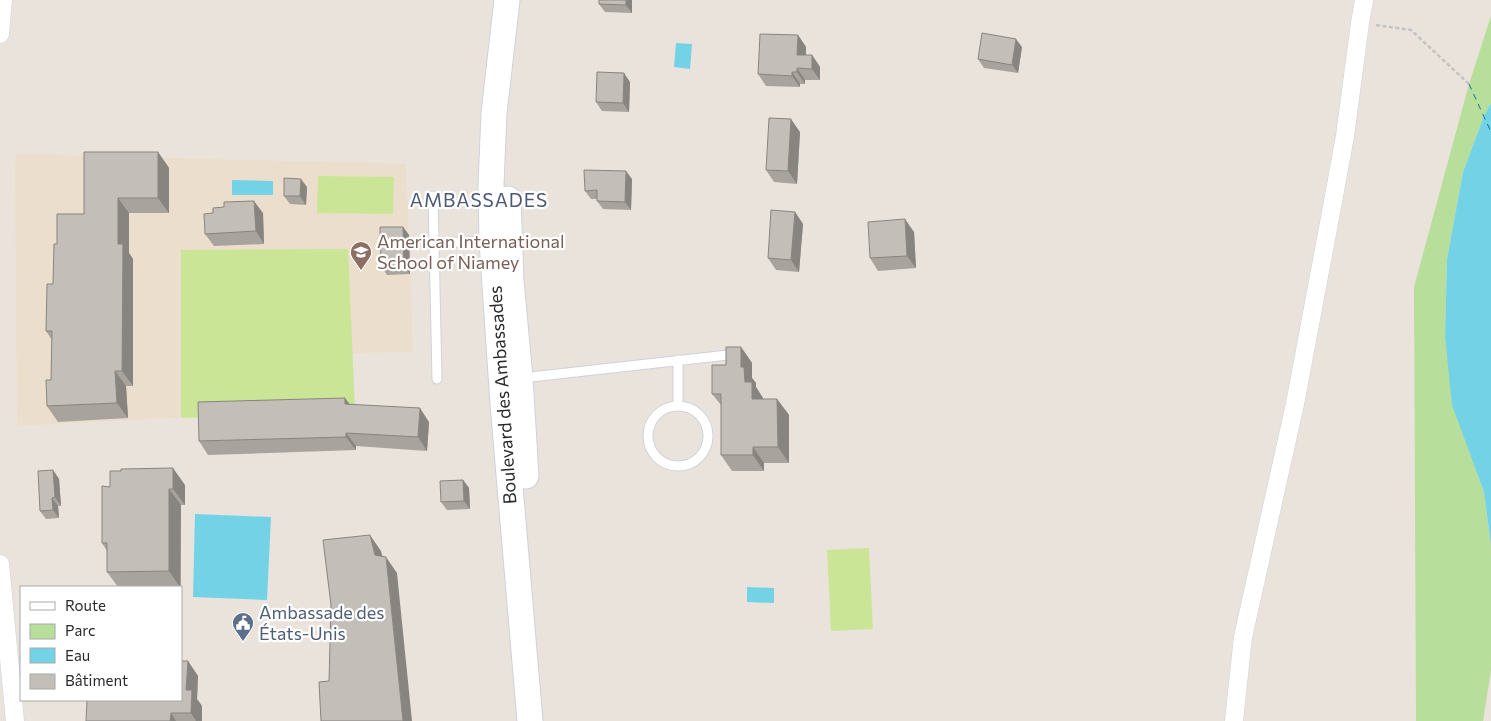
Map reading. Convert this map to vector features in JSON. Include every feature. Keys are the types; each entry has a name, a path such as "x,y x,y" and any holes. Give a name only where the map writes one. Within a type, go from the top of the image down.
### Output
{"main road":[{"name":"Boulevard des Ambassades","path":"507,0 494,113 491,185 492,241 511,379 546,721"},
{"name":"Boulevard des Ambassades","path":"502,39 511,281 511,379 530,721"}],"street":[{"path":"0,34 4,0"},
{"path":"1234,721 1243,637 1295,404 1345,136 1364,0"},
{"path":"0,564 15,721"}],"lane":[{"path":"433,196 437,380"},
{"path":"434,243 492,241"},
{"path":"511,379 746,354"},
{"path":"678,360 678,405"},
{"path":"678,405 688,407 699,414 705,422 708,440 698,458 685,465 669,465 659,460 653,453 648,443 648,432 653,418 662,410 678,405"}],"path":[{"path":"1360,23 1411,30 1469,84"}],"shaded area":[{"path":"16,154 406,164 413,352 352,353 355,411 207,416 17,426"}],"green space":[{"path":"1491,16 1491,103 1484,116 1463,172 1447,259 1445,337 1453,405 1484,492 1491,546 1491,670 1483,721 1416,721 1414,287 1469,84"},
{"path":"318,176 394,177 393,214 317,213"},
{"path":"348,249 355,411 181,418 181,250"},
{"path":"869,548 873,629 831,631 827,550"}],"water":[{"path":"676,43 692,44 690,69 674,67"},
{"path":"1491,103 1491,546 1484,492 1452,405 1445,337 1447,259 1463,172 1484,116"},
{"path":"232,180 273,181 273,195 232,195"},
{"path":"195,514 271,517 267,600 193,597"},
{"path":"747,587 774,588 774,603 747,602"}],"building":[{"path":"599,0 626,0 626,5 599,4"},
{"path":"982,33 1016,39 1012,65 978,59"},
{"path":"760,34 798,35 797,55 812,55 812,69 797,68 797,72 792,72 792,76 758,74"},
{"path":"597,72 624,73 623,103 596,102"},
{"path":"769,118 791,119 788,171 766,170"},
{"path":"84,152 158,152 158,198 118,198 118,244 123,244 122,371 115,371 117,403 47,406 46,380 51,380 52,331 46,331 47,284 53,284 54,244 57,244 57,214 84,214"},
{"path":"584,170 626,171 625,202 597,201 597,190 585,191"},
{"path":"284,178 301,179 300,196 284,196"},
{"path":"254,201 256,231 205,234 204,214 213,213 213,208 224,207 224,202"},
{"path":"771,210 795,212 791,260 768,258"},
{"path":"905,219 907,256 870,258 868,222"},
{"path":"380,227 403,227 404,266 381,266"},
{"path":"726,347 741,347 741,367 744,367 745,382 752,382 752,399 777,399 778,447 753,447 753,455 721,455 721,394 712,394 712,365 726,365"},
{"path":"345,398 345,404 420,408 418,437 346,433 346,437 199,441 198,402"},
{"path":"173,468 173,489 169,489 169,571 107,572 107,543 102,543 102,486 110,487 110,471"},
{"path":"53,470 55,497 52,498 53,510 40,511 38,471"},
{"path":"463,480 464,501 441,502 440,481"},
{"path":"370,535 375,555 386,557 403,721 321,721 319,682 329,681 331,605 323,540"},
{"path":"182,661 188,661 186,690 192,690 191,713 171,713 170,721 86,721 87,701 182,701"}],"ferry route":[{"path":"1469,84 1491,132"}],"place":[{"name":"American International School of Niamey","path":"361,271"},
{"name":"Ambassade des États-Unis","path":"243,642"}],"district":[{"name":"AMBASSADES","path":"479,200"}]}
